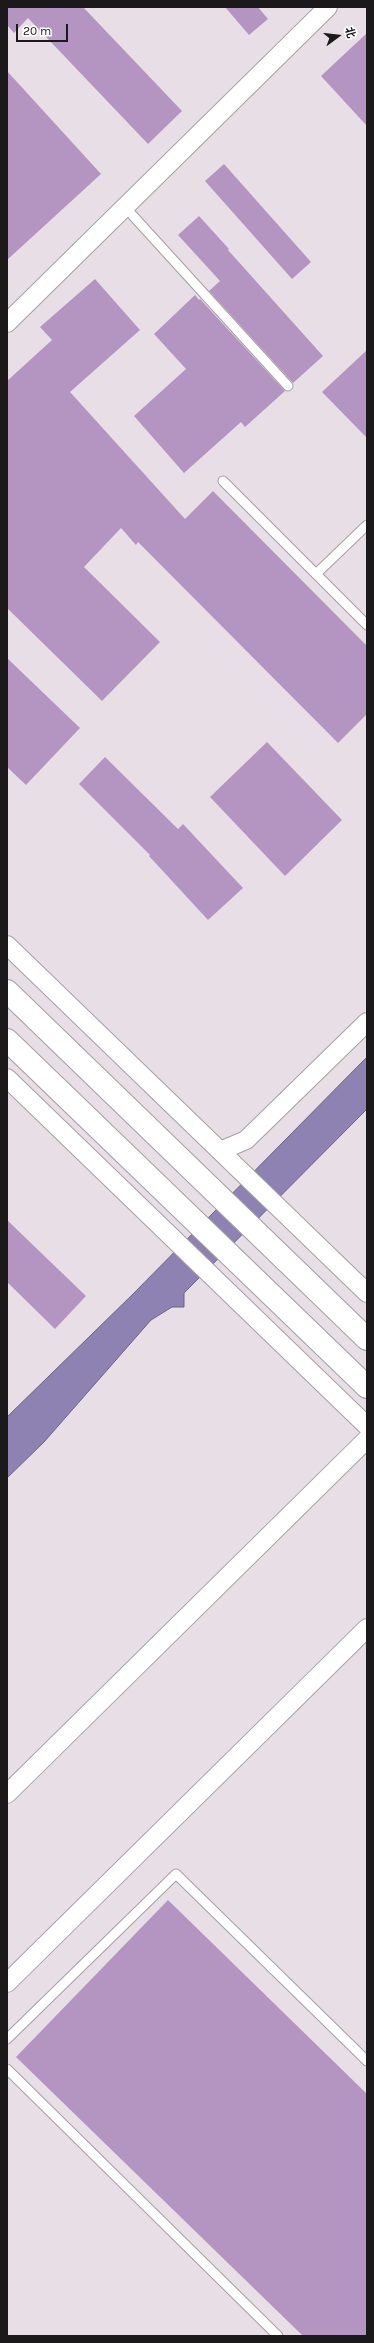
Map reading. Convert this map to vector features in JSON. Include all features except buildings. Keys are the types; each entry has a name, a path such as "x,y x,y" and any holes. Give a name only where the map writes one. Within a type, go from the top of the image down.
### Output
{"highway":[{"path":"7,991 367,1338"},
{"path":"7,1040 367,1387"}],"street":[{"path":"7,323 328,7"},
{"path":"7,945 367,1292"},
{"path":"220,1151 246,1140 367,1022"},
{"path":"7,1078 367,1426"},
{"path":"7,1794 367,1439"},
{"path":"7,1983 367,1628"}],"lane":[{"path":"125,207 288,386"},
{"path":"223,481 367,625"},
{"path":"316,574 367,525"},
{"path":"7,2039 176,1874 367,2061"},
{"path":"7,2069 278,2336"}],"shaded area":[{"path":"367,1057 367,1109 184,1293 184,1307 172,1307 151,1320 44,1442 7,1478 7,1417 133,1294"}]}
